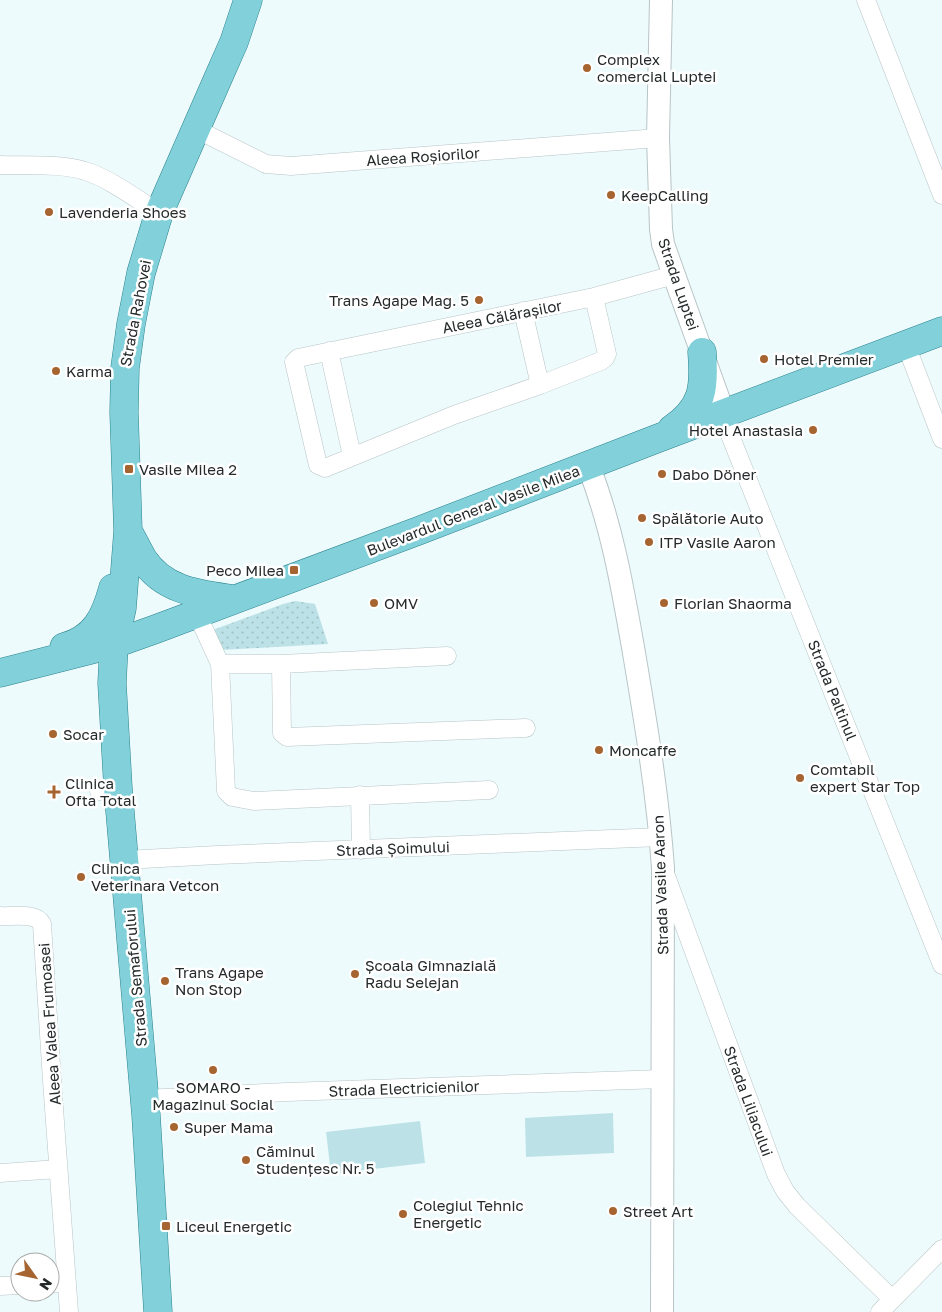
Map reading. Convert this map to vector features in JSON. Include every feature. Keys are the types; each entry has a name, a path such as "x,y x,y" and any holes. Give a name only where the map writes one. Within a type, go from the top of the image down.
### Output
{"main road":[{"name":"Strada Rahovei","path":"114,644 122,608 128,531 124,368 141,273 159,213 234,42 248,0"},
{"name":"Bulevardul General Vasile Milea","path":"0,673 114,644 197,614 392,542 656,439 942,332"},
{"path":"656,439 688,417 700,400 704,372 702,352"},
{"path":"128,531 144,560 158,576 170,585 189,592 235,599"},
{"path":"0,673 40,653 85,640 95,630 109,602 128,531"},
{"name":"Strada Semaforului","path":"114,644 108,790 125,860 144,1099 158,1312"}],"street":[{"name":"Strada Luptei","path":"661,0 658,138 661,229 674,275 724,414"},
{"path":"866,0 942,195"},
{"name":"Aleea Roșiorilor","path":"196,129 266,164 291,166 658,138"},
{"path":"0,165 72,167 87,171 102,178 159,213"},
{"name":"Aleea Călărașilor","path":"352,456 325,468 318,465 294,362 298,358 594,297 674,275"},
{"path":"329,351 352,456 454,415 540,386 605,358 607,354 594,297"},
{"path":"523,311 540,386"},
{"path":"906,345 942,439"},
{"name":"Strada Paltinul","path":"724,414 728,430 942,965"},
{"name":"Strada Vasile Aaron","path":"588,465 606,516 625,604 640,690 661,837 662,1312"},
{"path":"197,614 220,664 226,791 232,797 254,801 489,790"},
{"path":"220,664 281,664 447,656"},
{"path":"281,664 282,733 287,737 526,728"},
{"path":"360,795 362,850"},
{"name":"Strada Șoimului","path":"125,860 661,837"},
{"name":"Strada Liliacului","path":"662,868 776,1174 785,1191 797,1206 892,1299"},
{"name":"Aleea Valea Frumoasei","path":"0,916 35,917 41,920 42,924 58,1169 59,1252"},
{"name":"Strada Electricienilor","path":"144,1099 663,1079"},
{"path":"0,1173 58,1169"},
{"path":"880,1312 942,1249"},
{"name":"Aleea Valea Frumoasei","path":"60,1286 69,1312"}],"shaded area":[{"path":"295,601 315,604 328,644 221,650 210,631 283,604"},
{"path":"613,1113 614,1153 526,1157 525,1118"},
{"path":"420,1121 425,1163 331,1174 326,1132"}],"place":[{"name":"Complex comercial Luptei","path":"587,68"},
{"name":"KeepCalling","path":"611,195"},
{"name":"Lavenderia Shoes","path":"49,212"},
{"name":"Trans Agape Mag. 5","path":"479,300"},
{"name":"Hotel Premier","path":"764,359"},
{"name":"Karma","path":"56,371"},
{"name":"Hotel Anastasia","path":"813,430"},
{"name":"Vasile Milea 2","path":"129,469"},
{"name":"Dabo Döner","path":"662,474"},
{"name":"Spălătorie Auto","path":"642,518"},
{"name":"ITP Vasile Aaron","path":"649,542"},
{"name":"Peco Milea","path":"294,570"},
{"name":"OMV","path":"374,603"},
{"name":"Florian Shaorma","path":"664,603"},
{"name":"Socar","path":"53,734"},
{"name":"Moncaffe","path":"599,750"},
{"name":"Comtabil expert Star Top","path":"800,778"},
{"name":"Clinica Ofta Total","path":"54,792"},
{"name":"Clinica Veterinara Vetcon","path":"81,877"},
{"name":"Școala Gimnazială Radu Selejan","path":"355,974"},
{"name":"Trans Agape Non Stop","path":"165,981"},
{"name":"SOMARO - Magazinul Social","path":"213,1070"},
{"name":"Super Mama","path":"174,1127"},
{"name":"Căminul Studențesc Nr. 5","path":"246,1160"},
{"name":"Street Art","path":"613,1211"},
{"name":"Colegiul Tehnic Energetic","path":"403,1214"},
{"name":"Liceul Energetic","path":"166,1226"}]}
